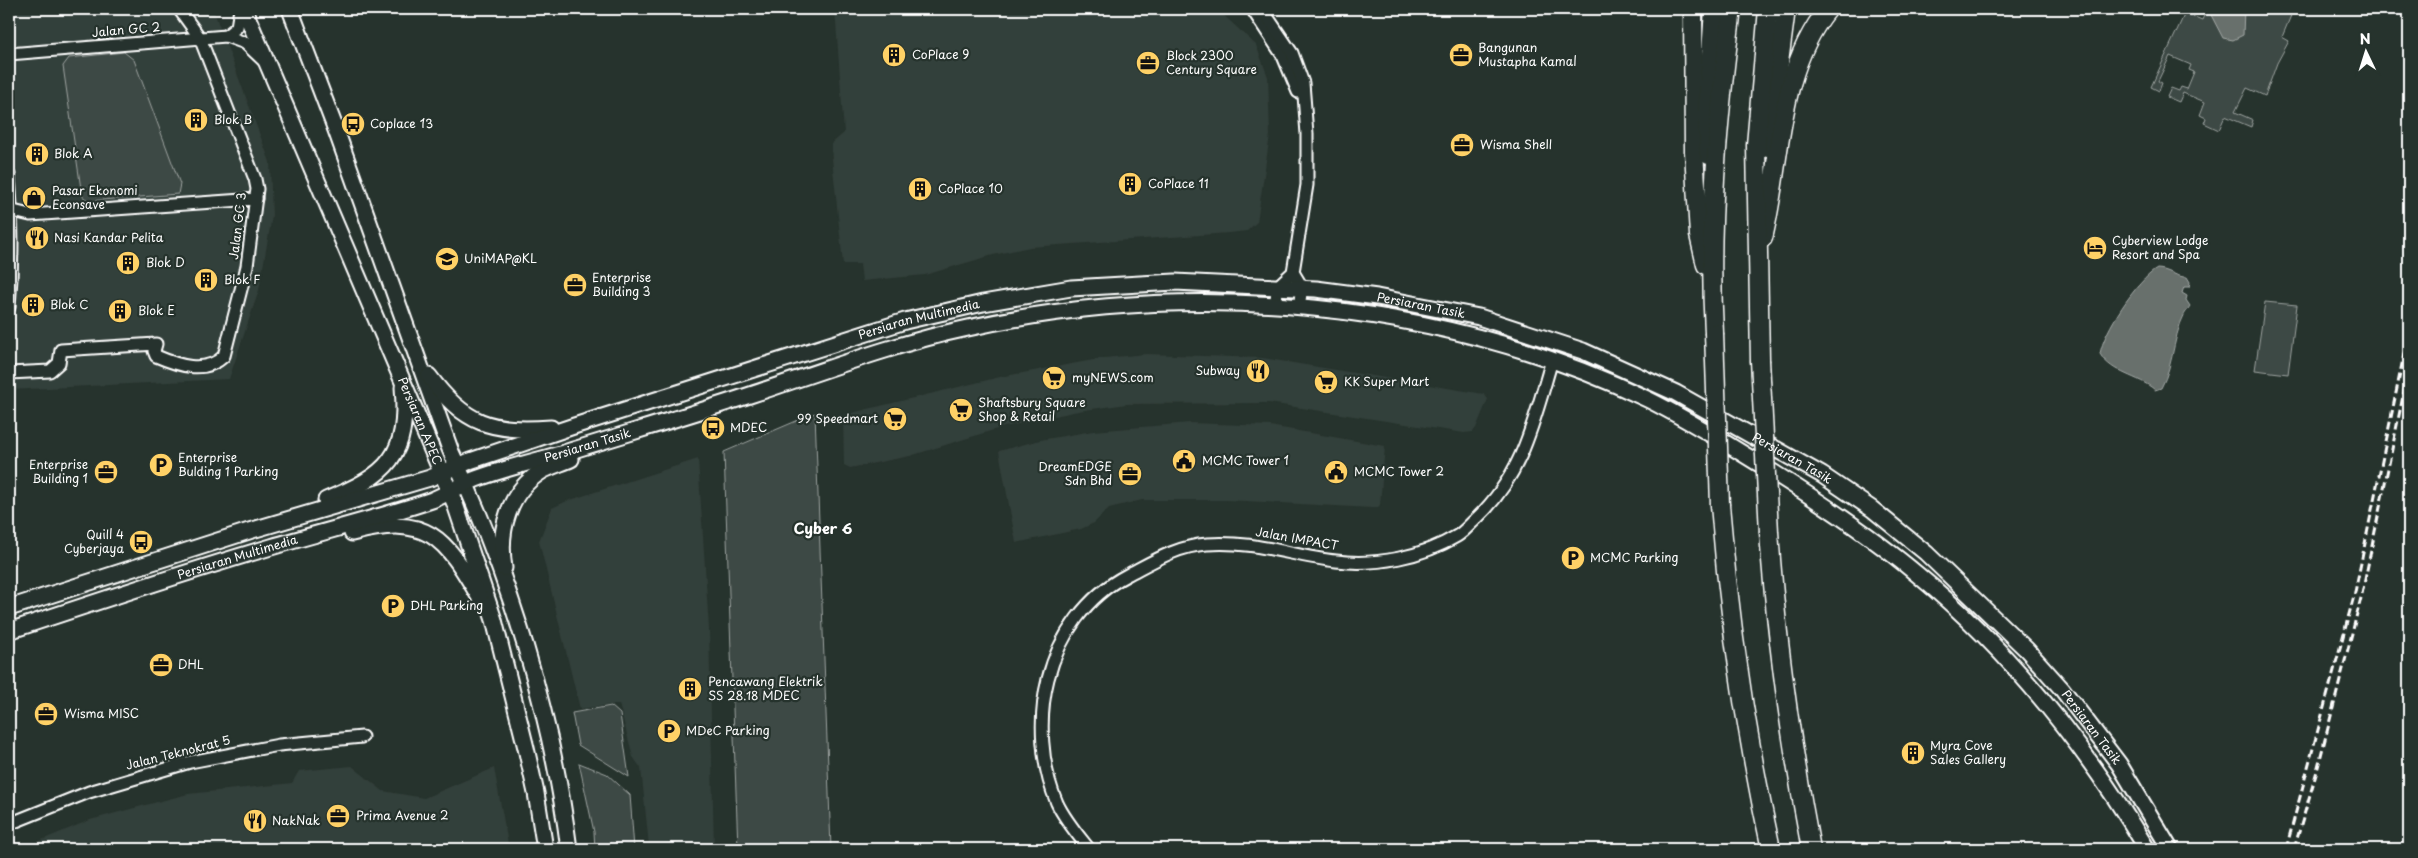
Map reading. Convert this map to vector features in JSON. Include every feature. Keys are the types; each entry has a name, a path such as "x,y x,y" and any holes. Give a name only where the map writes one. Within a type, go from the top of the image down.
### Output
{"highway":[{"path":"1693,9 1694,151 1699,235 1712,287"},
{"path":"1714,9 1707,115 1707,145 1714,182"},
{"path":"1732,9 1714,182 1712,287 1720,504 1726,586 1745,724 1771,849"},
{"path":"1768,9 1758,102 1756,192 1760,360 1772,590 1791,745 1810,849"},
{"path":"1756,192 1768,146 1786,9"},
{"path":"1757,263 1770,212 1788,92 1798,60 1814,26 1828,9"}],"main road":[{"name":"Persiaran APEC","path":"244,9 450,492 494,620 526,748 545,849"},
{"name":"Persiaran APEC","path":"290,9 333,122 416,358 514,612 547,730 565,819 569,849"},
{"name":"Persiaran Multimedia","path":"574,426 905,320 983,304 1080,288 1175,282 1278,286"},
{"name":"Persiaran Tasik","path":"1278,286 1377,297 1479,317 1583,351 1676,393 1822,475 1872,509 1926,553 2027,650 2062,689 2119,764 2170,849"},
{"name":"Persiaran Multimedia","path":"709,409 862,356 971,327 1029,317 1125,307 1191,303 1275,305"},
{"name":"Persiaran Tasik","path":"1275,305 1340,311 1449,331 1552,360 1641,396 1690,421 1801,490 1914,571 1997,648 2031,687 2114,793 2147,849"},
{"path":"416,358 451,403 477,421 489,425 521,430 574,426"},
{"path":"249,531 362,485 386,466 397,449 403,429 403,386 398,368"},
{"path":"514,612 502,559 502,536 509,509 524,489 542,472 560,464 709,409"},
{"name":"Persiaran Tasik","path":"466,484 477,479 709,409"},
{"name":"Persiaran Tasik","path":"458,466 574,426"},
{"name":"Persiaran Multimedia","path":"9,608 249,531 442,473 458,466"},
{"name":"Persiaran Multimedia","path":"9,631 219,563 438,498 466,484"},
{"path":"219,563 276,552 379,527 415,528 428,532 446,545 467,574 494,620"}],"street":[{"name":"Jalan GC 3","path":"9,373 50,372 59,363 62,350 156,344 154,352 156,356 175,364 190,367 217,363 224,356 244,275 256,199 255,178 200,38 179,9"},
{"path":"229,34 237,27 240,9"},
{"path":"1252,9 1284,56 1296,85 1305,115"},
{"path":"1262,9 1292,54 1303,83 1305,115 1307,185 1293,272 1278,286 1275,305"},
{"name":"Jalan GC 2","path":"9,54 229,34 246,43 266,64"},
{"path":"9,175 13,268 9,307"},
{"path":"11,210 30,215 256,199"},
{"path":"11,224 30,215"},
{"path":"1293,272 1302,288 1300,307"},
{"name":"Jalan IMPACT","path":"1089,849 1068,823 1050,783 1044,752 1043,705 1052,665 1066,633 1097,594 1113,582 1165,554 1206,544 1259,545 1336,561 1379,562 1419,553 1458,536 1487,508 1514,471 1524,453 1552,360"},
{"name":"Jalan Teknokrat 5","path":"9,824 89,792 190,762 279,745 362,736"}],"shaded area":[{"path":"9,9 213,9 270,162 272,216 259,290 229,379 9,390"},
{"path":"835,9 1217,9 1256,45 1268,77 1270,135 1257,222 1247,231 1229,233 1030,247 993,255 925,275 862,281 860,264 843,264 831,149 831,144 844,133"},
{"path":"2207,9 2302,9 2299,15 2292,13 2282,37 2289,41 2277,63 2265,96 2247,88 2235,112 2253,120 2251,127 2225,116 2219,130 2204,123 2206,118 2200,115 2205,102 2183,93 2179,102 2167,97 2171,88 2179,91 2181,87 2187,89 2194,72 2189,70 2191,65 2170,56 2158,81 2162,83 2159,91 2151,87 2185,13 2202,20"},
{"path":"2212,9 2225,11 2244,9 2243,35 2233,40 2223,38 2211,15"},
{"path":"124,52 134,60 180,184 178,194 89,201 82,196 63,66 69,58"},
{"path":"2157,269 2187,277 2190,282 2189,287 2184,287 2182,293 2187,296 2186,300 2190,306 2180,324 2166,378 2161,388 2155,390 2149,385 2111,366 2100,354 2107,333 2122,307 2140,284"},
{"path":"2265,302 2297,305 2288,374 2255,370"},
{"name":"Shaftsbury Square Shop & Retail","path":"1146,354 1263,358 1484,394 1488,399 1476,428 1473,432 1464,433 1269,403 1127,404 1078,411 1000,428 910,456 850,468 844,465 843,415 1000,377 1104,358"},
{"path":"815,413 831,849 738,849 724,452"},
{"path":"1190,423 1270,426 1385,446 1380,505 1377,508 1371,508 1226,500 1142,500 1109,508 1094,523 1081,529 1016,543 999,451 1040,440 1093,431"},
{"path":"698,459 709,629 714,849 577,849 649,846 641,768 633,757 619,704 580,709 539,541 552,508 567,501"},
{"path":"611,706 620,714 629,777 578,745 572,713"},
{"path":"579,763 607,774 630,795 634,849 595,849 594,832"},
{"path":"352,766 383,791 424,798 494,768 509,849 20,849 90,820 188,794 292,783 299,771"}],"railway":[{"path":"2286,849 2355,592 2409,330"},
{"path":"2294,849 2317,771 2362,594 2409,367"}],"place":[{"name":"CoPlace 9","path":"894,55"},
{"name":"Bangunan Mustapha Kamal","path":"1461,55"},
{"name":"Block 2300 Century Square","path":"1148,63"},
{"name":"Blok B","path":"196,120"},
{"name":"Coplace 13","path":"353,124"},
{"name":"Wisma Shell","path":"1462,145"},
{"name":"Blok A","path":"37,154"},
{"name":"CoPlace 11","path":"1130,184"},
{"name":"CoPlace 10","path":"920,189"},
{"name":"Pasar Ekonomi Econsave","path":"34,198"},
{"name":"Nasi Kandar Pelita","path":"37,238"},
{"name":"Cyberview Lodge Resort and Spa","path":"2095,248"},
{"name":"UniMAP@KL","path":"447,259"},
{"name":"Blok D","path":"128,263"},
{"name":"Blok F","path":"206,280"},
{"name":"Enterprise Building 3","path":"575,285"},
{"name":"Blok C","path":"33,305"},
{"name":"Blok E","path":"120,311"},
{"name":"Subway","path":"1258,371"},
{"name":"myNEWS.com","path":"1054,378"},
{"name":"KK Super Mart","path":"1326,382"},
{"name":"Shaftsbury Square Shop & Retail","path":"961,410"},
{"name":"99 Speedmart","path":"895,419"},
{"name":"MDEC","path":"713,428"},
{"name":"MCMC Tower 1","path":"1184,461"},
{"name":"Enterprise Bulding 1 Parking","path":"161,465"},
{"name":"Enterprise Building 1","path":"106,472"},
{"name":"MCMC Tower 2","path":"1336,472"},
{"name":"DreamEDGE Sdn Bhd","path":"1130,474"},
{"name":"Quill 4 Cyberjaya","path":"141,542"},
{"name":"MCMC Parking","path":"1573,558"},
{"name":"DHL Parking","path":"393,606"},
{"name":"DHL","path":"161,665"},
{"name":"Pencawang Elektrik SS 28.18 MDEC","path":"690,689"},
{"name":"Wisma MISC","path":"46,714"},
{"name":"MDeC Parking","path":"669,731"},
{"name":"Myra Cove Sales Gallery","path":"1913,753"},
{"name":"Prima Avenue 2","path":"338,816"},
{"name":"NakNak","path":"255,821"}],"district":[{"name":"Cyber 6","path":"823,529"}]}
